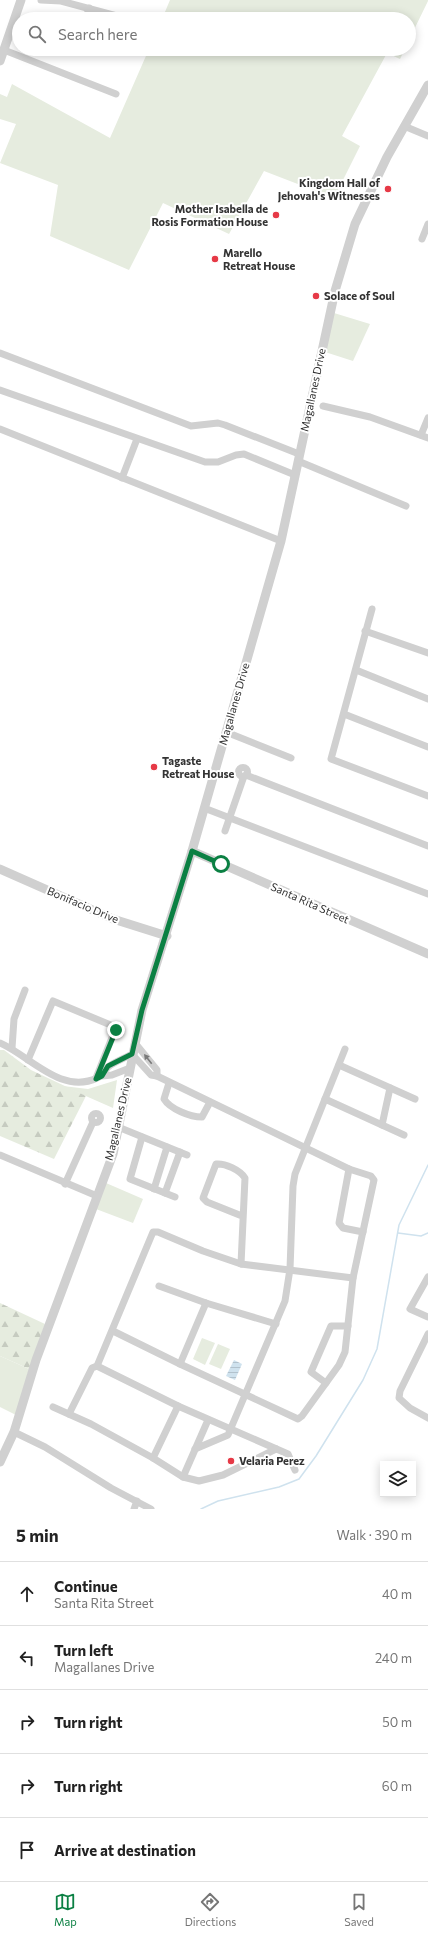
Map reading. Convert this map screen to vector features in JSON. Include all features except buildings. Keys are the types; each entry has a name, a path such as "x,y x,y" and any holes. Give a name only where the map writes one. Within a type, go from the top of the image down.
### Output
{"street":[{"path":"17,12 21,0"},
{"path":"41,0 61,0 103,12"},
{"path":"88,12 89,8"},
{"path":"0,61 12,26"},
{"path":"4,50 12,53"},
{"path":"19,56 116,94"},
{"name":"Magallanes Drive","path":"0,1462 14,1432 36,1360 113,1154 142,1010 167,936 281,542 299,458 316,405 335,291 355,224 404,126 428,85"},
{"path":"404,126 428,136"},
{"path":"422,239 428,224"},
{"path":"0,353 190,426 218,423 225,424 406,506"},
{"path":"0,390 204,462 218,462 236,455 244,454 295,475"},
{"path":"316,405 370,417 428,438"},
{"path":"421,435 428,418"},
{"path":"0,429 281,542"},
{"path":"122,478 137,439"},
{"path":"372,609 331,759 428,796"},
{"path":"365,631 428,653"},
{"path":"356,670 428,699"},
{"path":"344,714 428,747"},
{"path":"226,732 291,758"},
{"path":"225,831 245,775 428,846"},
{"path":"204,808 428,894"},
{"name":"Santa Rita Street","path":"192,851 428,954"},
{"name":"Bonifacio Drive","path":"0,869 114,919 167,936"},
{"path":"12,1048 14,1019 25,990"},
{"path":"28,1060 53,1001 113,1026 116,1030 99,1077"},
{"path":"0,1043 12,1048 47,1073 82,1083 99,1077 112,1075 130,1068"},
{"path":"135,1043 157,1070 157,1076"},
{"path":"196,1449 226,1437 285,1301 290,1269 293,1186 295,1174 304,1148 345,1049"},
{"path":"99,1077 108,1066 132,1054 151,1075 157,1076 304,1148 350,1169 371,1176 374,1180 353,1278 346,1352 339,1365 302,1416 298,1419 113,1331"},
{"path":"339,1065 415,1099"},
{"path":"169,1083 164,1099 167,1105 195,1117 202,1117 210,1102"},
{"path":"382,1125 390,1088"},
{"path":"325,1099 404,1135"},
{"path":"65,1184 94,1122"},
{"path":"118,1127 187,1155"},
{"path":"142,1136 130,1179 175,1197"},
{"path":"154,1189 167,1147"},
{"path":"165,1193 180,1152"},
{"path":"0,1155 65,1184 97,1196"},
{"path":"241,1264 242,1216 245,1178 242,1173 222,1163 216,1164 203,1198 207,1202 242,1216"},
{"path":"350,1169 340,1224 342,1228 363,1232"},
{"path":"69,1414 92,1368 97,1366 113,1331 153,1232 158,1232 209,1254 241,1264 261,1268 290,1269 353,1278"},
{"path":"428,1278 410,1309 428,1317"},
{"path":"159,1286 206,1303 276,1324"},
{"path":"180,1364 206,1303"},
{"path":"326,1383 311,1372 331,1326 348,1326"},
{"path":"428,1334 400,1391 399,1398 410,1408 428,1418"},
{"path":"97,1366 208,1420 288,1454 294,1470"},
{"path":"153,1458 178,1406"},
{"path":"53,1407 153,1458 183,1477 199,1481 223,1475 276,1449"},
{"path":"183,1477 208,1420"},
{"path":"14,1432 45,1447 111,1488 151,1509"},
{"path":"134,1509 137,1502"}],"green space":[{"path":"170,0 428,0 416,26 416,12 165,12"},
{"path":"146,56 385,56 342,136 360,146 334,198 264,171 229,234 163,203 129,270 50,236 58,185 0,163 16,124 0,119 0,94 7,97 12,84 110,138"},
{"path":"394,56 402,56 400,59"},
{"path":"334,313 370,324 353,361 325,352"},
{"path":"0,1050 4,1050 31,1070 86,1096 54,1159 0,1136"},
{"path":"117,1080 113,1108 63,1086 88,1089"},
{"path":"106,1183 143,1199 133,1223 96,1209"},
{"path":"0,1303 45,1324 29,1369 0,1356"},
{"path":"202,1338 215,1343 205,1365 193,1359"},
{"path":"218,1344 230,1349 221,1369 209,1364"},
{"path":"0,1356 29,1369 16,1415 0,1407"}],"water":[{"path":"234,1360 242,1364 235,1380 226,1376"}],"waterway":[{"path":"201,1509 218,1501 279,1487 299,1479 316,1456 363,1380 377,1349 399,1225 428,1165"},
{"path":"398,1233 421,1236 428,1233"}],"place":[{"name":"Kingdom Hall of Jehovah's Witnesses","path":"388,189"},
{"name":"Mother Isabella de Rosis Formation House","path":"276,215"},
{"name":"Marello Retreat House","path":"215,259"},
{"name":"Solace of Soul","path":"316,296"},
{"name":"Tagaste Retreat House","path":"154,767"},
{"name":"Velaria Perez","path":"231,1461"}],"route":[{"path":"116,1030 96,1079 102,1076 108,1066 132,1054 142,1010 167,936 192,851 221,864"}]}
